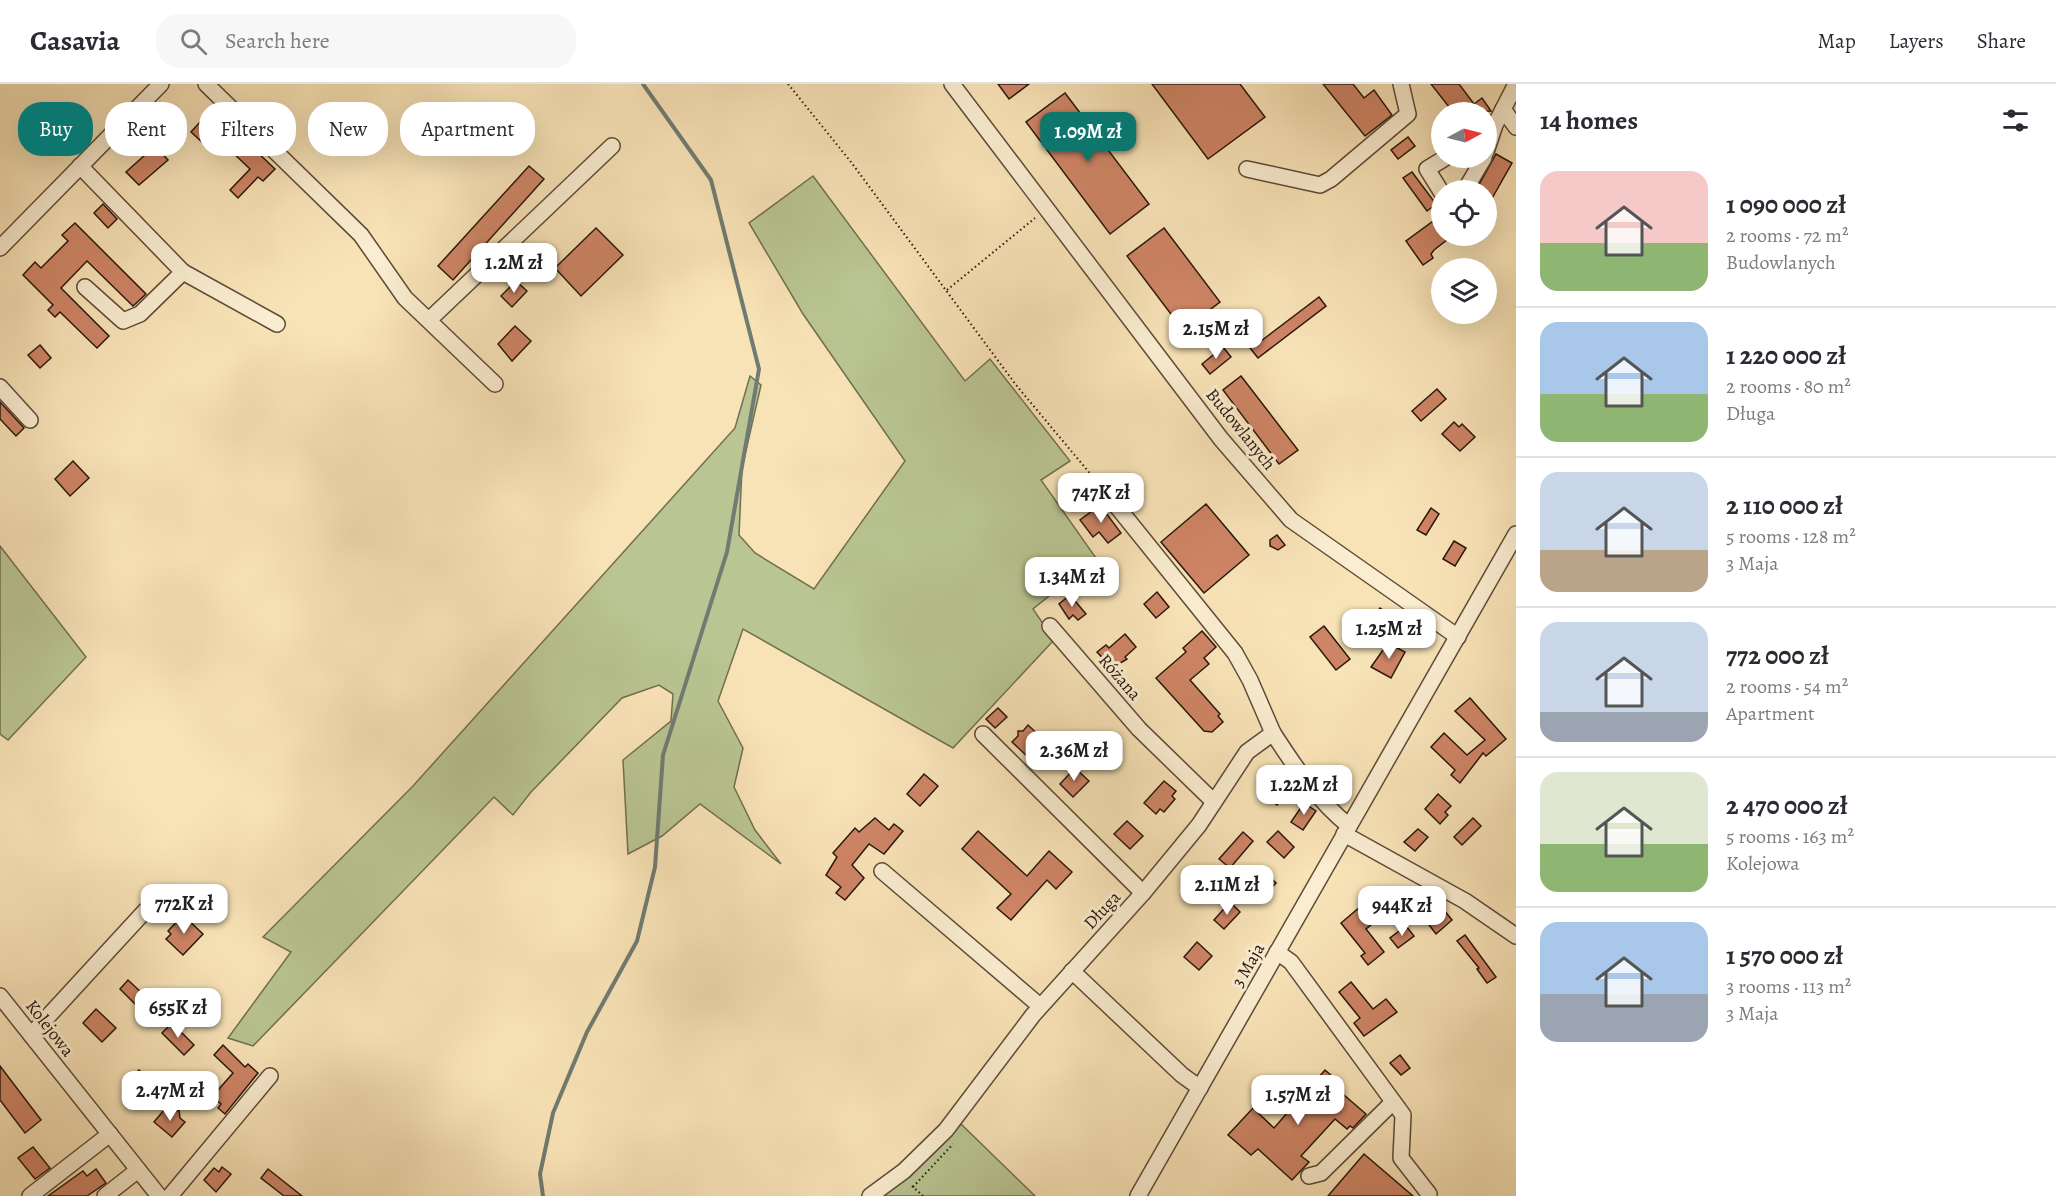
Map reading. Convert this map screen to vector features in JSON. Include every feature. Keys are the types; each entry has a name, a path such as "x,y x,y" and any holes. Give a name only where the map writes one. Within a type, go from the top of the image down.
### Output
{"street":[{"path":"0,248 161,84"},
{"path":"206,84 361,235 405,298 495,384"},
{"name":"Budowlanych","path":"952,84 1221,439 1291,520 1458,637"},
{"path":"1247,169 1320,185 1332,179 1408,114 1401,84"},
{"path":"1497,118 1516,84"},
{"path":"1503,109 1516,127"},
{"path":"429,320 612,146"},
{"path":"80,166 183,272 277,324"},
{"path":"1431,167 1427,169 1434,180"},
{"path":"85,287 123,321 140,315 183,272"},
{"path":"0,387 30,420"},
{"path":"1102,488 1235,653 1250,680 1273,733 1295,768 1347,830 1465,901 1516,936"},
{"name":"3 Maja","path":"1138,1196 1458,637 1512,554 1516,534"},
{"name":"Różana","path":"1050,626 1139,729 1214,802"},
{"name":"Długa","path":"870,1196 900,1174 946,1130 1040,1006 1143,893 1199,825 1247,752 1273,733"},
{"path":"983,734 1143,893"},
{"path":"882,871 1040,1006"},
{"path":"31,1035 145,911"},
{"path":"1277,952 1291,962 1403,1115 1401,1158 1428,1194"},
{"path":"1072,971 1182,1075 1200,1088"},
{"name":"Kolejowa","path":"0,996 159,1196"},
{"path":"170,1196 270,1076"},
{"path":"1309,1176 1322,1173 1394,1102"},
{"path":"30,1196 110,1134"},
{"path":"105,1196 138,1170"}],"path":[{"path":"788,84 851,162 1016,385 1102,488"},
{"path":"946,291 1047,209"},
{"path":"913,1187 956,1141"},
{"path":"900,1174 923,1196"}],"green space":[{"path":"813,176 965,381 990,359 1070,461 1041,480 1096,558 1033,609 1054,640 953,748 743,629 718,701 743,748 734,787 755,830 781,864 700,804 662,836 628,854 623,760 671,721 673,694 659,685 622,698 531,792 513,815 494,797 253,1046 228,1038 291,952 263,937 413,786 735,428 750,376 761,385 742,468 739,535 755,553 814,589 905,461 803,314 749,223"},
{"path":"0,546 86,657 8,740 0,734"},
{"path":"961,1124 1035,1196 880,1196 933,1154"}],"building":[{"path":"998,84 1029,84 1009,99"},
{"path":"1152,84 1240,84 1265,117 1208,159"},
{"path":"1323,84 1353,84 1364,98 1374,90 1392,115 1365,136"},
{"path":"1431,84 1459,84 1472,102 1445,102"},
{"path":"1065,93 1149,204 1110,234 1026,122"},
{"path":"199,123 199,139 191,132"},
{"path":"1408,137 1415,146 1398,159 1391,150"},
{"path":"1497,155 1512,163 1497,190 1497,180 1482,180 1488,168 1497,168"},
{"path":"144,156 164,156 168,160 139,185 126,172"},
{"path":"236,156 261,156 275,169 263,181 258,177 238,198 230,190 250,169"},
{"path":"529,166 544,179 453,280 438,266"},
{"path":"1412,172 1431,197 1431,208 1427,211 1403,178"},
{"path":"103,204 117,219 108,228 94,213"},
{"path":"75,223 146,294 133,306 87,261 61,288 109,336 97,348 60,312 55,317 48,310 53,305 23,275 35,262 41,268 68,241 62,235"},
{"path":"1431,223 1431,246 1439,246 1431,254 1433,258 1423,265 1406,241"},
{"path":"596,228 623,255 581,296 555,268"},
{"path":"1164,228 1220,302 1183,330 1127,256"},
{"path":"516,281 527,291 512,307 501,296"},
{"path":"1319,297 1326,306 1258,358 1242,338 1252,330 1261,341"},
{"path":"515,326 531,341 512,361 498,344"},
{"path":"40,345 51,358 40,368 28,355"},
{"path":"1223,347 1231,357 1210,374 1202,364"},
{"path":"1241,376 1298,450 1279,464 1223,390"},
{"path":"1437,389 1446,399 1421,421 1412,411"},
{"path":"0,402 24,428 16,436 0,419"},
{"path":"1454,422 1459,427 1462,424 1475,437 1460,451 1442,434"},
{"path":"73,461 89,478 70,496 55,479"},
{"path":"1206,504 1249,555 1204,593 1161,542"},
{"path":"1100,505 1121,533 1108,543 1099,532 1093,537 1080,520"},
{"path":"1431,508 1439,514 1426,535 1417,530"},
{"path":"1277,535 1285,545 1278,550 1270,546 1270,540"},
{"path":"1454,541 1466,548 1455,566 1443,559"},
{"path":"1157,592 1169,607 1156,618 1144,604"},
{"path":"1070,595 1086,614 1078,620 1073,615 1069,619 1059,604"},
{"path":"1380,608 1393,617 1387,626 1374,617"},
{"path":"1324,626 1350,659 1336,670 1310,637"},
{"path":"1202,631 1216,647 1204,658 1209,664 1190,680 1220,714 1218,716 1223,722 1212,732 1204,731 1156,678 1186,652 1183,648"},
{"path":"1125,634 1136,647 1125,657 1127,659 1112,668 1097,652 1106,645 1109,648"},
{"path":"1388,643 1405,652 1391,678 1371,667"},
{"path":"1470,698 1506,739 1486,756 1483,753 1460,783 1451,775 1455,770 1431,747 1444,733 1467,755 1485,740 1455,711"},
{"path":"998,708 1007,717 995,728 986,719"},
{"path":"1028,725 1045,741 1029,758 1012,742 1018,736 1018,731 1023,731"},
{"path":"1075,768 1089,781 1073,797 1060,784"},
{"path":"1280,773 1293,782 1277,805 1264,796"},
{"path":"924,774 938,786 920,806 907,794"},
{"path":"1164,781 1176,791 1172,796 1175,799 1164,812 1160,809 1156,814 1144,803"},
{"path":"1438,794 1451,806 1445,812 1448,815 1440,824 1425,809"},
{"path":"1304,803 1316,811 1303,830 1291,822"},
{"path":"875,818 889,830 894,824 903,831 884,854 869,844 852,865 864,878 845,900 836,893 841,887 826,875 837,857 833,853 855,828 859,832"},
{"path":"1473,818 1481,826 1462,845 1454,837"},
{"path":"1127,821 1143,836 1130,849 1114,834"},
{"path":"1418,829 1428,837 1415,851 1404,842"},
{"path":"978,831 1027,876 1049,851 1072,872 1056,889 1047,880 1011,920 997,908 1011,894 962,849"},
{"path":"1278,831 1294,847 1284,858 1267,842"},
{"path":"1243,832 1253,841 1230,868 1219,859"},
{"path":"1261,868 1276,883 1257,903 1245,893 1250,888 1246,884"},
{"path":"1204,876 1214,885 1205,896 1194,887"},
{"path":"1380,890 1394,907 1366,929 1384,952 1368,965 1361,956 1365,953 1341,923"},
{"path":"1230,902 1240,912 1224,929 1214,920"},
{"path":"1439,904 1452,920 1436,934 1423,917"},
{"path":"183,915 203,934 183,955 166,939 171,934 168,931"},
{"path":"1406,926 1414,936 1398,948 1390,938"},
{"path":"1465,935 1496,977 1487,983 1477,969 1479,968 1457,941"},
{"path":"1197,942 1212,956 1199,970 1184,957"},
{"path":"128,980 145,996 136,1005 120,989"},
{"path":"1351,982 1373,1009 1386,999 1397,1012 1364,1036 1354,1023 1360,1018 1339,992"},
{"path":"96,1009 116,1028 102,1042 83,1023"},
{"path":"172,1023 194,1045 184,1055 162,1033"},
{"path":"223,1045 245,1067 248,1064 258,1073 225,1114 218,1108 221,1104 212,1097 233,1073 214,1055"},
{"path":"1400,1055 1410,1068 1401,1075 1390,1063"},
{"path":"0,1066 41,1120 25,1133 0,1100"},
{"path":"139,1070 153,1083 139,1098 125,1084"},
{"path":"1325,1070 1341,1084 1337,1089 1366,1114 1353,1128 1350,1126 1347,1129 1335,1119 1301,1156 1309,1162 1292,1180 1258,1149 1251,1155 1228,1135 1253,1108 1274,1128"},
{"path":"165,1109 170,1113 179,1110 180,1118 185,1122 172,1137 154,1122"},
{"path":"33,1147 50,1168 35,1179 18,1158"},
{"path":"1364,1154 1413,1196 1328,1196"},
{"path":"222,1167 231,1174 216,1192 204,1180 214,1168 219,1172"},
{"path":"96,1169 106,1183 87,1196 48,1196 83,1171 87,1176"},
{"path":"268,1169 302,1196 284,1196 261,1178"}],"waterway":[{"path":"543,1196 540,1174 553,1113 587,1032 637,941 655,867 663,755 727,552 759,369 711,180 643,84"}]}
